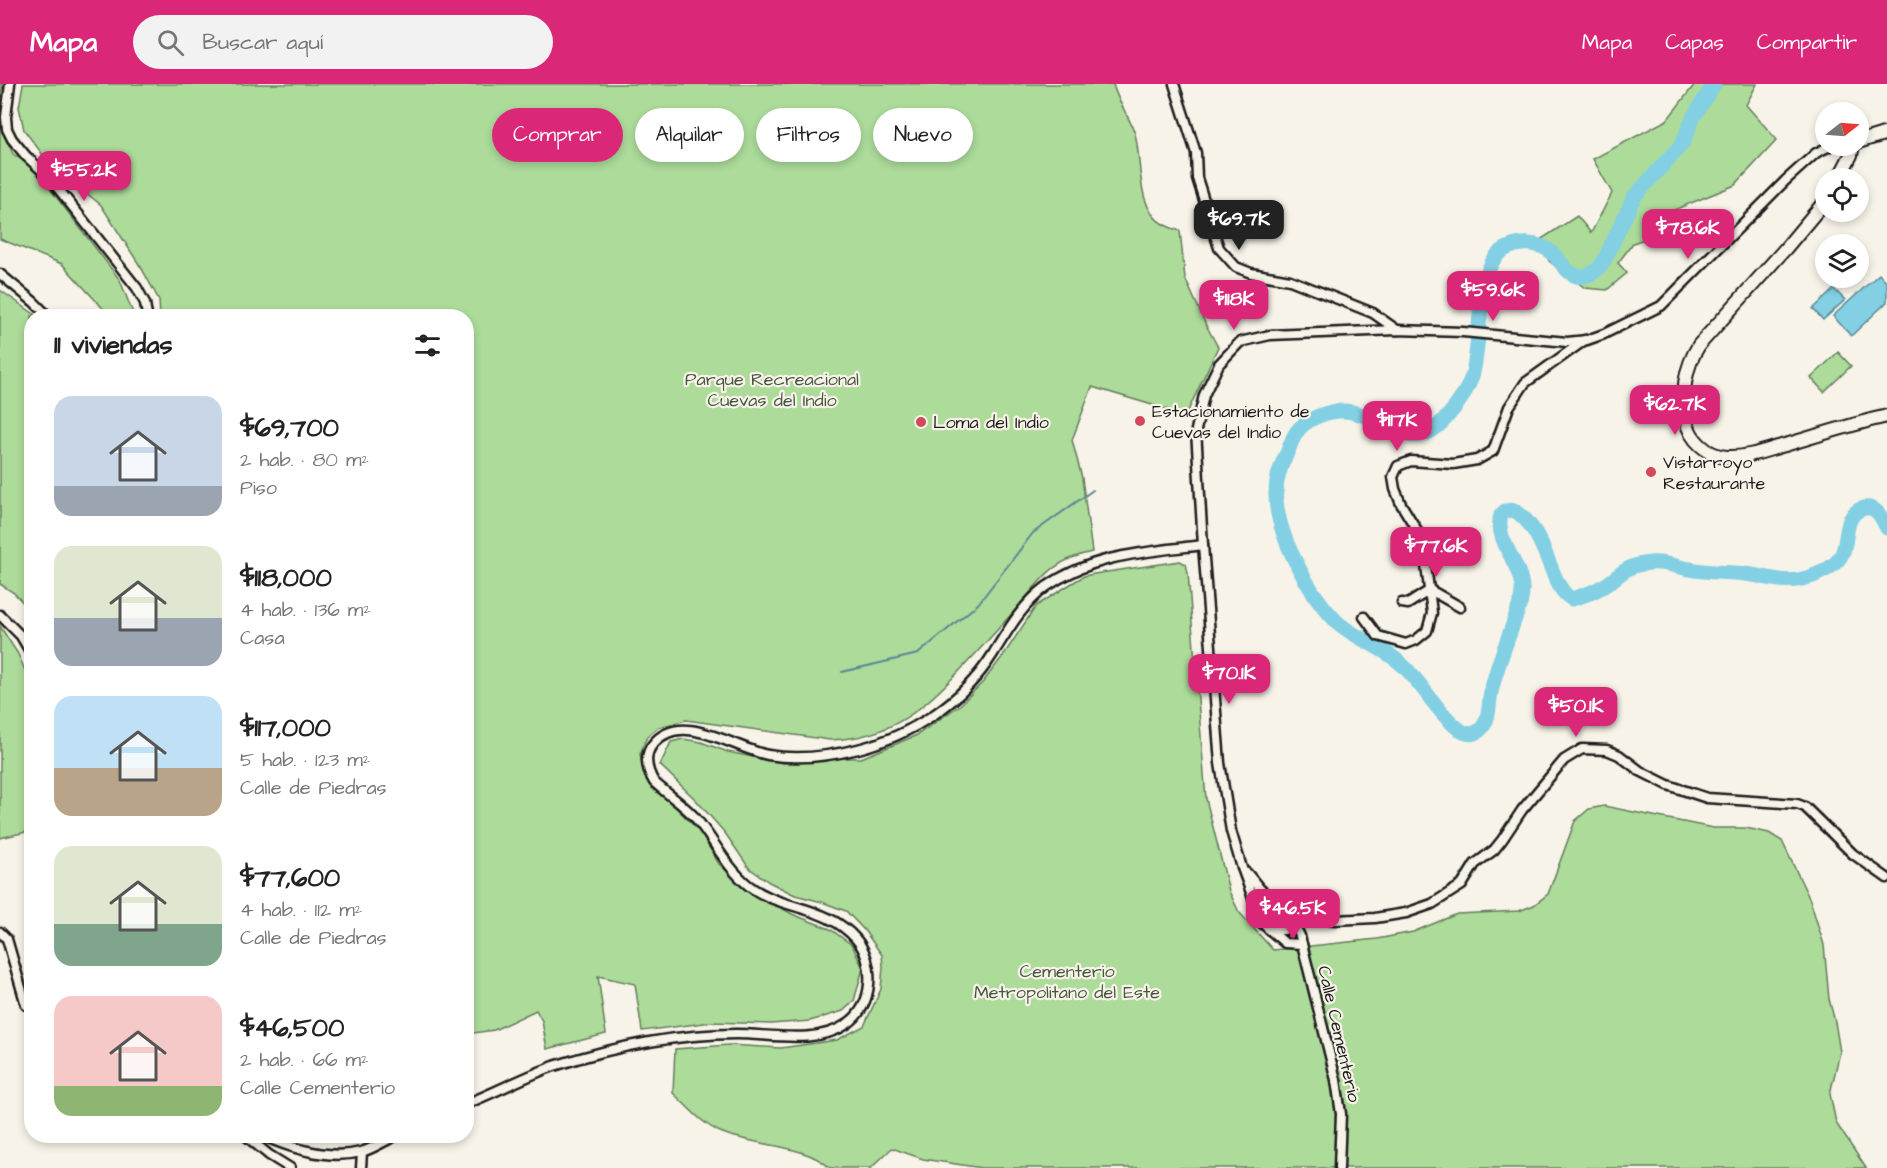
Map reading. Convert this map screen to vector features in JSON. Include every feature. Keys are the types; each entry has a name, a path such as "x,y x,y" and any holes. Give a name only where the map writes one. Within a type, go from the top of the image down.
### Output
{"street":[{"path":"10,84 6,117 9,134 26,156 49,177 137,288 146,309"},
{"path":"1174,84 1196,153 1197,178 1219,248 1236,267 1251,273 1290,280 1373,312 1397,330"},
{"path":"1869,139 1887,134"},
{"path":"1364,617 1378,636 1406,644 1416,640 1427,631 1432,613 1426,565 1427,551 1395,489 1393,477 1398,466 1411,460 1453,464 1477,460 1493,452 1509,407 1525,383 1585,340 1621,327 1661,306 1786,180 1815,154"},
{"path":"1815,213 1699,345 1691,361 1685,382 1686,421 1689,430 1699,444 1712,453 1729,457 1758,453 1887,416"},
{"path":"0,274 41,309"},
{"path":"1287,912 1288,923 1284,930 1277,932 1269,930 1262,923 1231,831 1220,763 1203,545 1197,422 1208,384 1219,364 1240,342 1259,337 1397,330 1463,332 1547,341 1585,340"},
{"path":"474,1101 544,1070 596,1053 698,1035 820,1035 848,1024 862,1007 869,989 870,978 869,964 858,941 849,931 827,916 758,892 735,872 697,819 654,782 646,759 652,745 657,740 673,732 691,730 767,755 801,757 856,749 890,739 932,717 954,698 984,666 1004,634 1028,604 1062,577 1113,557 1203,545"},
{"path":"1402,603 1408,604 1430,590"},
{"path":"1430,590 1460,608"},
{"path":"0,615 24,641"},
{"path":"1287,912 1335,920 1375,918 1406,913 1432,904 1462,885 1475,864 1494,850 1522,810 1564,760 1582,749 1607,750 1619,755 1640,771 1707,798 1797,804 1805,807 1853,854 1887,878"},
{"path":"1242,868 1260,889 1287,912 1302,944"},
{"name":"Calle Cementerio","path":"1269,930 1285,943 1302,944 1322,1016 1336,1080 1341,1114 1339,1168"},
{"path":"0,932 7,939 24,998"},
{"path":"254,1143 290,1168"},
{"path":"282,1143 298,1149 345,1154 362,1152 381,1143"},
{"path":"361,1168 362,1152"}],"green space":[{"path":"0,84 3,84 1,127 13,154 34,168 120,280 131,309 104,309 62,264 0,239"},
{"name":"Parque Recreacional Cuevas del Indio","path":"23,84 1113,84 1135,134 1141,183 1148,207 1154,217 1163,224 1180,231 1185,278 1218,347 1186,415 1092,387 1072,440 1082,478 1092,552 1067,560 1049,572 936,695 906,718 872,733 830,740 686,720 659,727 647,737 640,754 645,776 700,832 719,864 748,889 792,914 830,929 852,945 863,968 854,1001 843,1011 810,1021 771,1024 712,1022 642,1031 635,984 598,976 606,1034 547,1049 542,1021 536,1010 494,1030 474,1033 474,309 160,309 159,300 142,269 101,205 50,164 24,130 19,107"},
{"path":"1695,84 1757,84 1746,105 1777,140 1735,185 1664,214 1650,237 1633,243 1618,263 1627,273 1607,290 1585,288 1549,261 1540,240 1577,216 1591,233 1612,193 1593,159 1667,120"},
{"path":"0,290 27,309 24,309 24,604 14,593 0,584"},
{"path":"1838,352 1851,366 1824,392 1811,378"},
{"name":"Cementerio Metropolitano del Este","path":"1180,561 1186,564 1188,573 1206,799 1229,891 1239,912 1273,950 1377,939 1413,932 1457,914 1519,911 1534,905 1548,894 1575,821 1589,809 1604,806 1713,828 1746,828 1769,833 1782,841 1810,900 1824,945 1829,999 1840,1052 1830,1094 1836,1123 1866,1168 982,1168 923,1159 892,1148 871,1168 830,1168 807,1154 720,1132 695,1114 673,1093 675,1049 729,1045 781,1048 837,1040 864,1026 881,989 883,967 882,955 864,930 846,911 795,895 769,882 749,868 725,833 696,800 660,765 671,742 683,739 701,742 728,752 784,763 832,758 861,758 917,735 960,705 983,682 1003,656 1036,606 1069,585 1084,576"},
{"path":"0,626 24,668 24,833 0,838"}],"water":[{"path":"1879,274 1887,283 1887,302 1851,336 1833,316 1864,288 1869,288 1869,283"},
{"path":"1834,289 1845,300 1823,320 1813,309"}],"waterway":[{"path":"1714,84 1693,118 1682,144 1634,197 1598,269 1586,276 1577,276 1567,270 1548,250 1529,244 1508,248 1493,260 1483,290 1475,362 1470,382 1454,409 1433,430 1420,435 1407,434 1355,413 1341,411 1320,416 1299,429 1281,466 1276,487 1277,509 1287,543 1304,578 1335,620 1350,632 1399,662 1412,674 1452,723 1460,730 1473,734 1486,722 1494,679 1522,597 1520,578 1501,533 1501,515 1505,511 1514,510 1526,520 1542,545 1558,584 1572,599 1598,589 1634,566 1650,563 1786,581 1803,579 1825,570 1840,558 1850,520 1858,511 1865,508 1873,509 1879,514 1887,528"},
{"path":"842,672 918,654 978,604 1033,533 1093,490"}],"place":[{"name":"Estacionamiento de Cuevas del Indio","path":"1140,421"},
{"name":"Loma del Indio","path":"921,422"},
{"name":"Vistarroyo Restaurante","path":"1651,472"}]}
